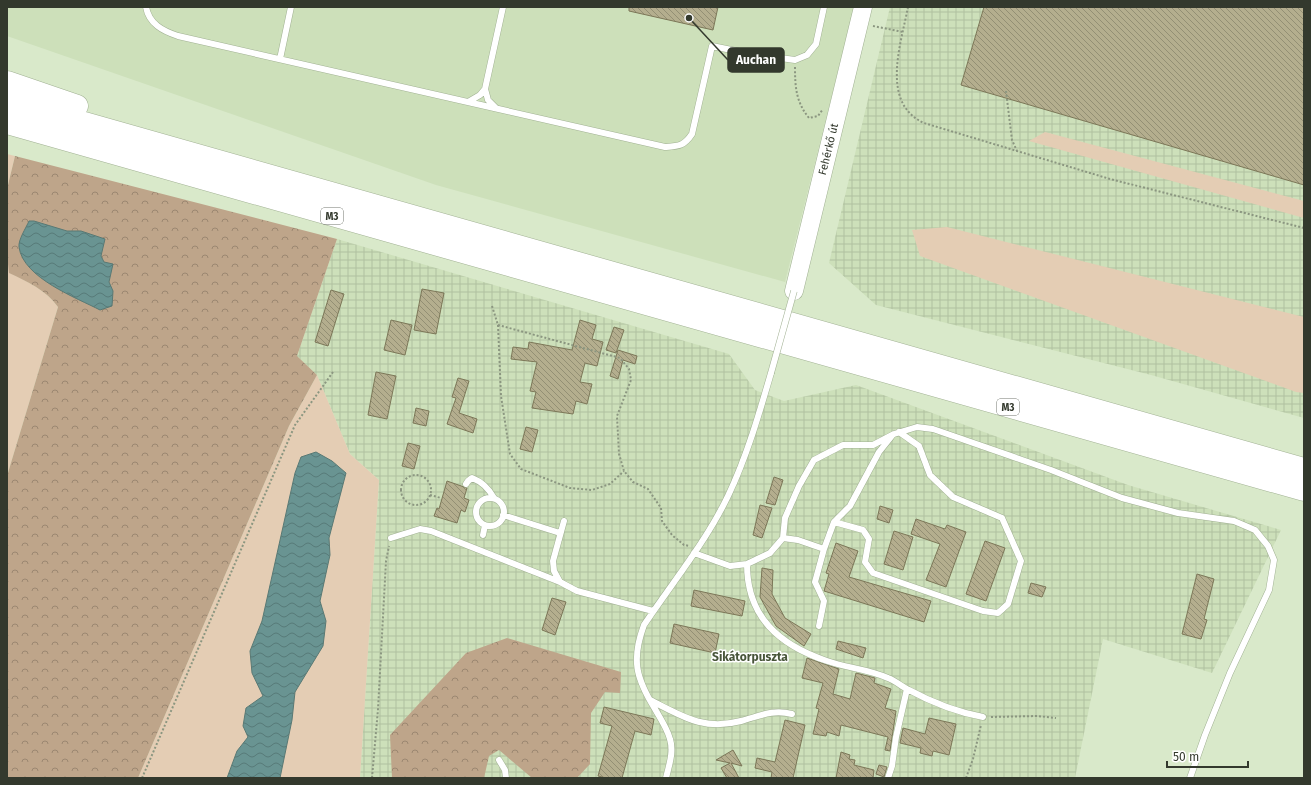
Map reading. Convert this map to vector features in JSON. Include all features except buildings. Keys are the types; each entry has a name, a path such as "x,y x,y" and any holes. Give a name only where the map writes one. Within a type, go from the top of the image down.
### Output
{"highway":[{"path":"7,82 158,133 212,158"},
{"name":"M3","path":"7,101 1304,469"},
{"name":"M3","path":"7,123 1304,490"},
{"path":"7,135 123,156"}],"street":[{"name":"Fehérkő út","path":"794,291 862,12"}],"lane":[{"path":"146,7 152,22 165,32 665,147 677,146 686,143 692,134 712,46 750,54 795,60 807,55 816,44 824,7"},
{"path":"280,59 292,7"},
{"path":"468,102 480,95 485,89 503,7"},
{"path":"485,89 488,100 496,108"},
{"path":"666,778 672,756 670,740 649,699 638,673 636,653 644,625 694,554 720,511 734,482 750,441 772,373 794,291"},
{"path":"694,554 730,566 747,564 770,553 783,538 785,518 799,486 814,460 843,445 873,445 896,433 917,427 933,429 1051,470 1122,498 1178,512 1234,521 1254,530 1268,546 1274,560 1269,590 1230,673 1190,778"},
{"path":"834,522 863,530 869,539 865,562 873,573 983,611 998,613 1008,604 1021,561 1002,518 953,497 930,475 919,446 896,433"},
{"path":"819,626 824,600 815,582 824,549 834,522 850,506 879,452 896,433"},
{"path":"466,484 468,480 472,478 479,481 489,490 494,498 501,503 504,510 503,515 497,524 490,527 476,518 476,510 479,502 486,498 494,498"},
{"path":"503,515 560,533"},
{"path":"560,582 554,571 553,561 564,521"},
{"path":"483,535 485,525"},
{"path":"391,538 420,529 431,531 577,590 653,611"},
{"path":"783,538 798,540 824,549"},
{"path":"747,564 747,584 765,624 796,649 828,662 864,669 889,678 907,690 938,705 961,713 983,717"},
{"path":"888,778 892,766 896,737 907,690"},
{"path":"649,699 689,720 714,725 739,722 778,710 792,714"},
{"path":"499,760 505,770 506,778"}],"path":[{"path":"908,7 898,58 897,81 898,95 905,108 913,118 924,123 1110,179 1304,228"},
{"path":"862,12 874,27 903,32"},
{"path":"795,60 795,87 802,108 809,118 818,116 824,107"},
{"path":"1006,91 1012,140 1018,152"},
{"path":"492,306 498,325 501,396 510,454 521,468 570,488 592,490 610,484 624,471"},
{"path":"498,325 620,358 629,369 631,380 617,416 619,454 624,471 633,482 648,489 661,508 662,521 672,535 684,545 698,547"},
{"path":"142,778 294,425 333,372"},
{"path":"417,475 424,477 431,488 430,495 422,504 415,505 404,499 401,492 401,486 410,476 417,475"},
{"path":"430,495 441,498"},
{"path":"372,778 378,709 386,561 391,538"},
{"path":"966,778 973,759 983,717 1037,716 1056,718"}],"shaded area":[{"path":"7,7 854,7 785,282 436,185 7,36"},
{"path":"890,7 1304,7 1304,418 1151,375 876,305 829,263"},
{"path":"1045,132 1304,201 1304,218 1029,141"},
{"path":"7,154 15,156 7,189"},
{"path":"947,227 1304,317 1304,393 1296,392 920,256 912,230"},
{"path":"337,239 729,354 755,390 784,401 856,385 1128,485 1281,530 1212,673 1103,639 1075,778 360,778 379,480 350,454 317,375 297,356"},
{"path":"7,255 10,273 42,291 58,307 7,476"},
{"path":"317,375 350,454 379,480 360,778 138,778 289,426"}],"green space":[{"path":"15,156 337,239 297,356 317,375 289,426 138,778 7,778 7,476 58,307 42,291 30,283 9,273 7,255 7,189"},
{"path":"507,638 621,672 620,693 605,692 591,713 590,764 577,778 532,778 499,750 489,756 484,778 392,778 390,735 466,653"}],"water":[{"path":"29,221 34,221 67,231 81,231 105,239 101,256 104,262 113,264 109,282 113,291 112,306 100,310 52,286 30,268 23,258 19,247 21,238"},
{"path":"316,452 332,461 346,473 329,538 330,555 320,601 326,621 323,646 295,692 292,720 280,778 227,778 237,751 248,737 243,726 246,708 263,696 252,673 250,651 262,621 295,473 301,457"}],"place":[{"name":"Auchan","path":"689,18"}],"district":[{"name":"Sikátorpuszta","path":"750,657"}]}
